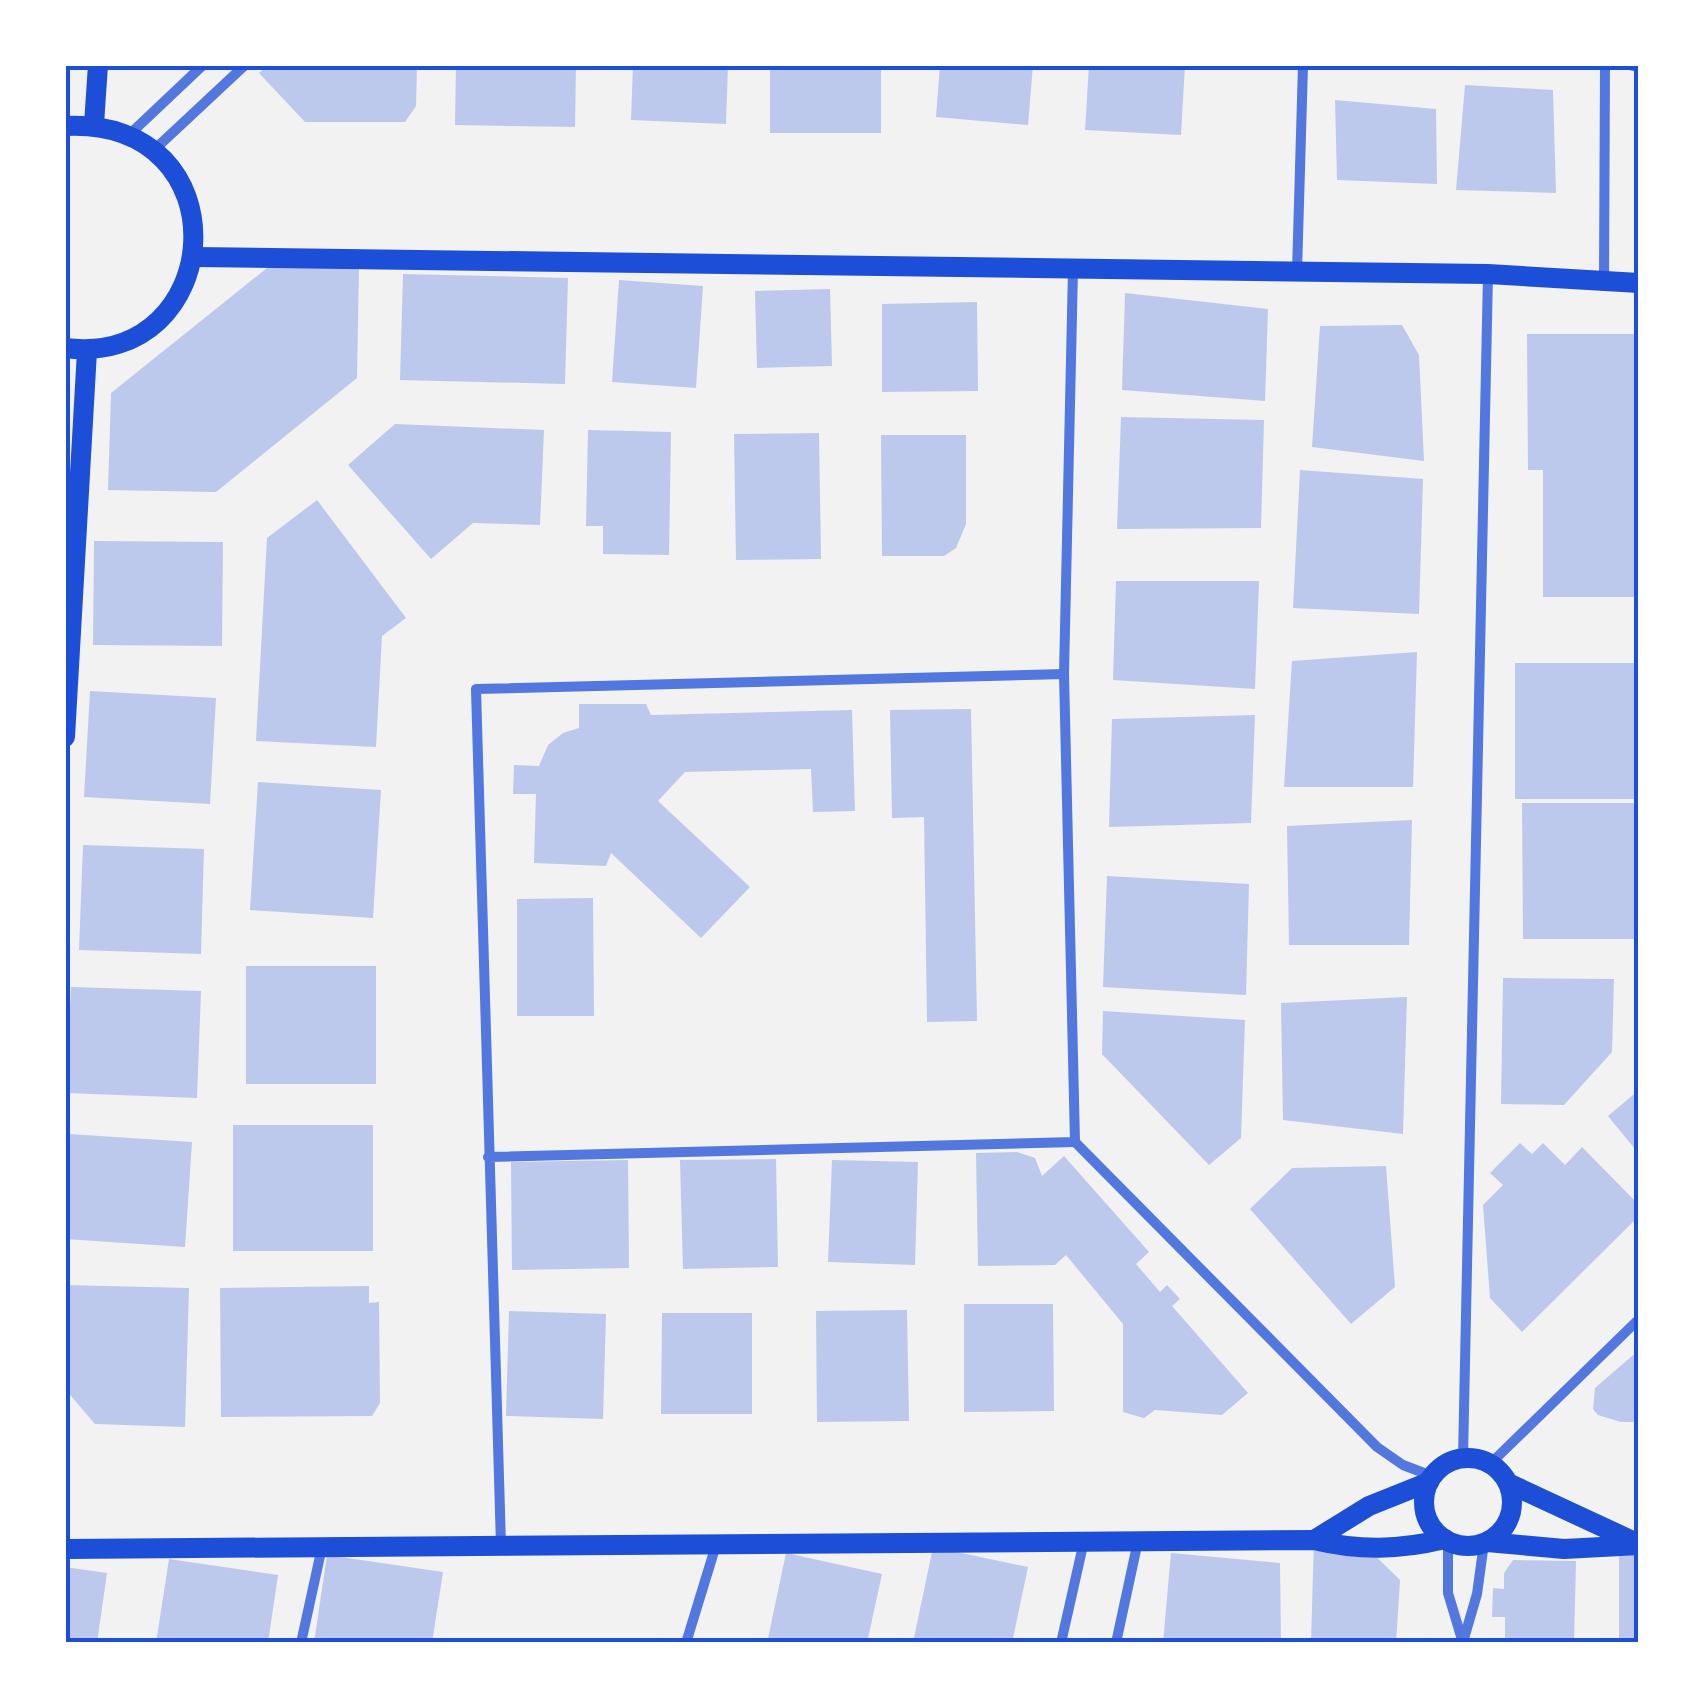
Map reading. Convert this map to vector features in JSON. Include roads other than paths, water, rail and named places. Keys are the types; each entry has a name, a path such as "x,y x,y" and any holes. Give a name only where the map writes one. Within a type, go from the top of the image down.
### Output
{"main road":[{"path":"94,124 98,65"},
{"path":"65,126 94,124 130,134 154,150 174,172 188,198 194,227 194,257 180,293 156,323 124,343 87,351 65,348"},
{"path":"194,257 1488,274 1639,283"},
{"path":"65,737 87,351"},
{"path":"1314,1540 1369,1506 1430,1479 1446,1464 1463,1458 1482,1459 1508,1483 1639,1545"},
{"path":"1430,1479 1425,1492 1426,1514 1436,1533 1466,1546 1497,1536 1510,1517 1512,1494 1508,1483"},
{"path":"65,1549 1314,1540 1340,1546 1393,1549 1446,1540"},
{"path":"1485,1542 1564,1549 1639,1545"}],"street":[{"path":"130,134 203,65"},
{"path":"154,150 245,65"},
{"path":"1296,272 1302,65"},
{"path":"1604,281 1605,65"},
{"path":"1630,65 1639,67"},
{"path":"1073,269 1064,674 1075,1142 1377,1447 1430,1479"},
{"path":"1463,1458 1488,274"},
{"path":"501,1546 476,690 1064,674"},
{"path":"488,1157 1075,1142"},
{"path":"1490,1464 1639,1319"},
{"path":"1446,1540 1448,1593 1463,1643"},
{"path":"1061,1643 1084,1541"},
{"path":"1116,1643 1138,1541"},
{"path":"1463,1643 1477,1594 1485,1542"},
{"path":"686,1643 716,1544"},
{"path":"301,1643 322,1547"}]}
